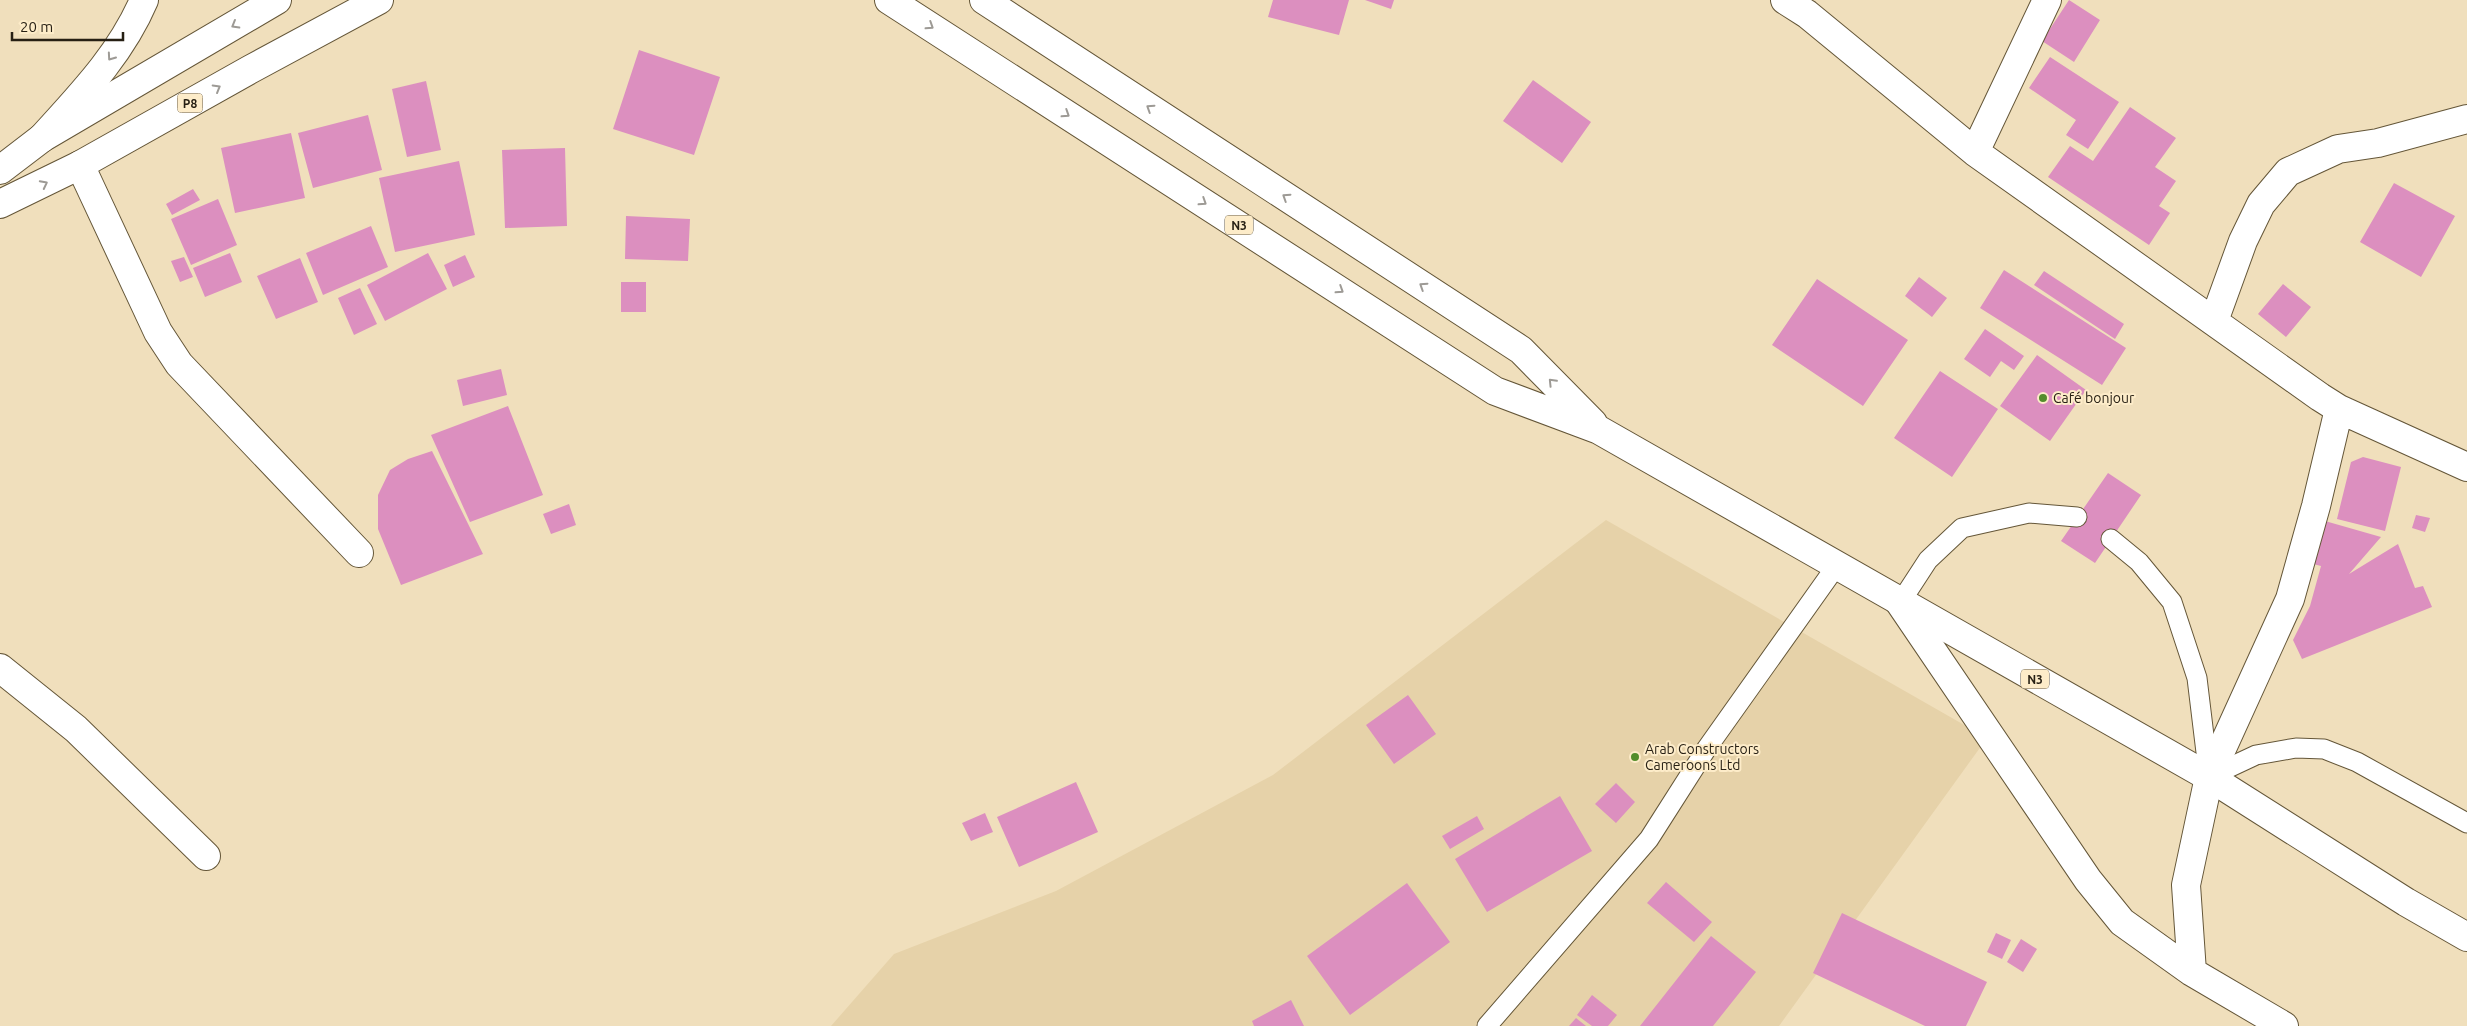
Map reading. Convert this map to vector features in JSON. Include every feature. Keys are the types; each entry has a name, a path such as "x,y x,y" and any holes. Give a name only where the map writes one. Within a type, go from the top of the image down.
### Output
{"main road":[{"path":"42,138 96,78 133,27 144,0"},
{"path":"0,170 42,138 277,0"},
{"name":"P8","path":"0,204 80,165 251,68 379,0"},
{"name":"N3","path":"889,0 1496,391 1599,430 1837,565 1900,603 2209,777 2406,902 2467,937"},
{"name":"N3","path":"984,0 1521,350 1599,430"},
{"path":"1786,0 1807,14 1975,152 2339,409 2467,467"},
{"path":"1975,152 2047,0"},
{"path":"2214,321 2243,241 2261,204 2288,172 2338,149 2378,143 2467,119"},
{"path":"80,165 158,332 179,364 359,553"},
{"path":"2192,972 2186,885 2209,777 2290,599 2316,506 2339,409"},
{"path":"1900,603 2088,880 2122,922 2192,972 2284,1026"},
{"path":"0,668 76,729 206,856"}],"lane":[{"path":"1900,603 1928,560 1962,528 2029,513 2077,517"},
{"path":"2111,539 2139,562 2172,602 2197,678 2209,777 2256,754 2296,748 2324,749 2357,762 2467,823"},
{"path":"1487,1026 1649,839 1707,748 1837,565"}],"shaded area":[{"name":"Arab Constructors Cameroons Ltd","path":"1606,520 1987,738 1779,1026 831,1026 894,954 1056,891 1273,775"}],"building":[{"path":"1273,0 1349,0 1339,35 1268,17"},
{"path":"1365,0 1394,0 1391,9"},
{"path":"2069,0 2100,20 2074,62 2042,41"},
{"path":"639,50 720,77 694,155 613,129"},
{"path":"2050,57 2119,102 2088,149 2066,135 2076,120 2029,88"},
{"path":"1533,80 1591,122 1562,163 1503,121"},
{"path":"426,81 441,150 407,157 392,89"},
{"path":"2130,107 2176,138 2155,167 2176,181 2159,206 2170,213 2149,245 2048,177 2070,146 2093,161"},
{"path":"368,115 382,170 313,188 298,133"},
{"path":"291,133 305,198 235,213 221,148"},
{"path":"565,148 567,226 505,228 502,150"},
{"path":"459,161 475,235 395,252 379,178"},
{"path":"2394,183 2455,216 2421,277 2360,242"},
{"path":"193,189 200,200 172,215 166,204"},
{"path":"218,199 237,245 191,265 171,219"},
{"path":"626,216 690,219 688,261 625,259"},
{"path":"371,226 388,267 323,295 306,253"},
{"path":"230,253 242,282 205,297 193,268"},
{"path":"428,253 447,289 385,321 367,285"},
{"path":"465,255 475,277 453,287 444,265"},
{"path":"184,257 193,277 180,282 171,261"},
{"path":"300,258 318,302 276,319 257,276"},
{"path":"2004,270 2126,348 2102,385 1980,308"},
{"path":"2044,271 2124,324 2115,339 2034,285"},
{"path":"1919,277 1947,298 1932,317 1905,296"},
{"path":"1817,279 1908,340 1863,406 1772,345"},
{"path":"621,282 646,282 646,312 621,312"},
{"path":"2283,284 2311,307 2286,337 2258,314"},
{"path":"360,288 377,324 354,335 338,298"},
{"path":"1985,329 2024,356 2014,370 2001,361 1990,377 1964,359"},
{"name":"Café bonjour","path":"2037,355 2086,390 2050,441 2000,406"},
{"path":"501,369 507,395 463,406 457,380"},
{"path":"1940,371 1998,409 1952,477 1894,438"},
{"path":"508,406 543,495 470,522 431,435"},
{"path":"432,451 483,554 401,585 378,529 378,495 390,470 408,459"},
{"path":"2363,457 2401,467 2385,531 2337,519 2351,462"},
{"path":"2108,473 2141,495 2095,563 2061,541"},
{"path":"569,504 576,525 551,534 543,514"},
{"path":"2416,515 2430,518 2425,532 2412,528"},
{"path":"2325,521 2381,537 2349,574 2398,544 2415,588 2423,586 2432,607 2302,659 2293,640 2310,606 2321,566 2313,564"},
{"path":"1408,695 1436,734 1394,764 1366,725"},
{"path":"1076,782 1098,832 1019,867 997,817"},
{"path":"1616,783 1635,802 1616,823 1595,804"},
{"path":"1560,796 1592,851 1487,912 1455,859"},
{"path":"985,813 993,832 971,841 962,823"},
{"path":"1477,816 1484,829 1450,849 1442,836"},
{"path":"1666,882 1712,922 1694,942 1647,903"},
{"path":"1407,883 1450,942 1350,1015 1307,956"},
{"path":"1842,913 1987,982 1966,1026 1925,1026 1813,973"},
{"path":"1996,933 2011,940 2002,959 1987,952"},
{"path":"1711,936 1756,972 1713,1026 1640,1026"},
{"path":"2021,939 2037,949 2023,972 2007,962"},
{"path":"1592,995 1617,1015 1608,1026 1592,1026 1577,1015"},
{"path":"1291,1000 1304,1026 1254,1026 1252,1021"},
{"path":"1576,1018 1586,1026 1569,1026"}],"place":[{"name":"Café bonjour","path":"2043,398"},
{"name":"Arab Constructors Cameroons Ltd","path":"1635,757"}]}
